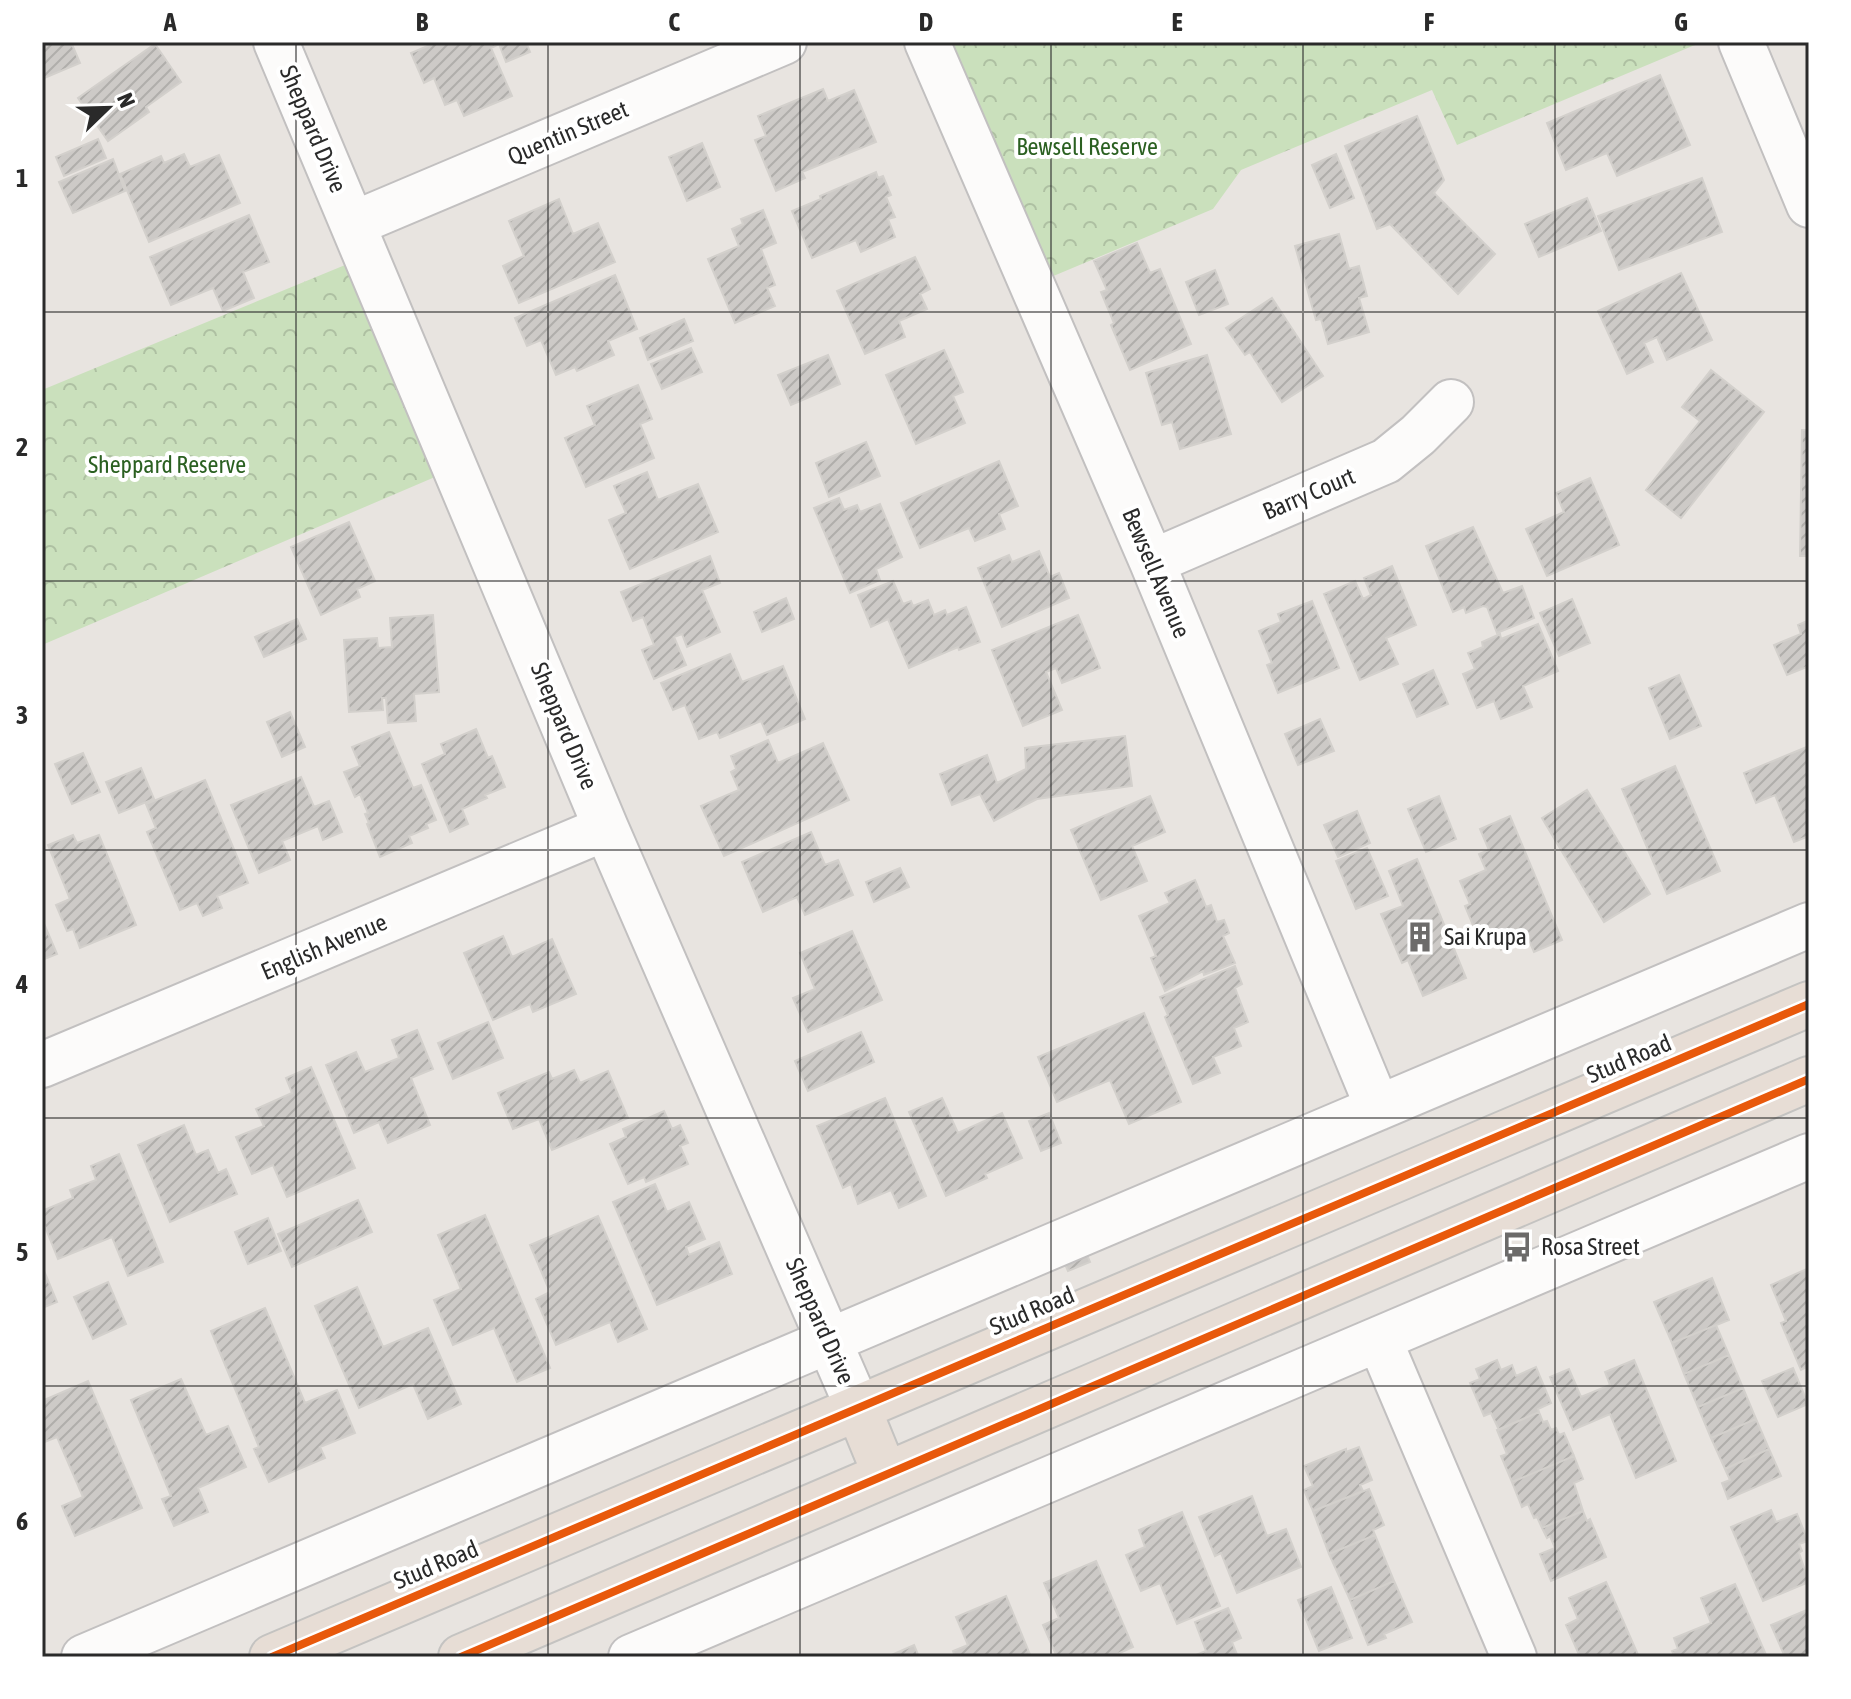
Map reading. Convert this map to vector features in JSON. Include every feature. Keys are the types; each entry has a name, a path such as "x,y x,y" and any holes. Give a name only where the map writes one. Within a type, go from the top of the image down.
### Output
{"highway":[{"name":"Stud Road","path":"272,1657 1809,1004"},
{"path":"461,1657 1809,1079"},
{"path":"858,1408 885,1474"}],"street":[{"name":"Sheppard Drive","path":"276,42 606,828 858,1408"},
{"name":"Quentin Street","path":"353,224 784,42"},
{"name":"Bewsell Avenue","path":"927,42 1152,562 1378,1108"},
{"path":"1741,42 1809,205"},
{"name":"Barry Court","path":"1152,562 1386,461 1451,402"},
{"name":"English Avenue","path":"42,1065 606,828"},
{"path":"84,1657 1809,925"},
{"path":"631,1657 1809,1156"},
{"path":"1379,1339 1514,1657"}],"green space":[{"name":"Bewsell Reserve","path":"958,42 1702,42 1457,145 1432,90 1241,170 1213,209 1032,285 932,53"},
{"name":"Sheppard Reserve","path":"367,256 456,468 42,645 42,390"}],"building":[{"path":"71,42 80,63 42,79 42,43"},
{"path":"437,42 526,42 530,52 506,62 499,44 491,48 512,96 464,116 457,100 445,105 434,78 424,83 411,53"},
{"path":"155,44 181,82 146,107 149,112 108,141 78,98"},
{"path":"1660,75 1690,145 1617,176 1607,153 1566,170 1547,123"},
{"path":"823,89 828,101 854,90 876,142 802,172 805,178 776,191 755,140 766,136 758,116"},
{"path":"1417,116 1444,180 1434,193 1495,254 1458,294 1390,224 1377,229 1345,146"},
{"path":"98,139 106,158 64,176 56,157"},
{"path":"702,143 720,187 687,201 669,157"},
{"path":"184,154 190,167 219,155 240,203 149,242 120,174 161,156 164,163"},
{"path":"1336,154 1354,198 1330,208 1312,165"},
{"path":"113,159 125,191 73,213 59,182"},
{"path":"876,172 878,178 883,176 891,195 886,197 895,217 888,219 895,237 861,252 856,240 812,258 792,211"},
{"path":"1702,178 1722,232 1619,270 1598,216"},
{"path":"1587,198 1601,231 1539,257 1525,224"},
{"path":"559,199 573,234 598,223 615,262 519,303 503,266 524,256 509,221"},
{"path":"763,210 776,243 761,249 775,285 767,288 775,306 735,323 708,259 739,246 732,229 743,224 741,219"},
{"path":"249,215 269,262 243,272 254,298 223,311 213,288 171,305 150,257"},
{"path":"1339,234 1349,269 1359,266 1367,296 1359,298 1369,332 1328,344 1321,319 1316,320 1295,246"},
{"path":"1137,243 1150,273 1160,269 1191,344 1130,370 1111,325 1114,323 1101,292 1107,290 1094,261"},
{"path":"915,257 930,289 920,294 927,309 899,321 905,337 865,354 837,291"},
{"path":"1215,270 1228,304 1199,315 1186,282"},
{"path":"1681,273 1712,340 1667,360 1657,337 1644,343 1653,362 1627,374 1598,311"},
{"path":"615,275 637,329 608,341 614,355 577,371 575,367 556,375 541,340 527,346 515,318"},
{"path":"1272,298 1323,376 1282,402 1250,352 1245,355 1226,328"},
{"path":"684,319 693,341 648,360 640,338"},
{"path":"691,348 702,372 662,389 651,364"},
{"path":"944,350 963,392 953,396 965,423 916,444 886,375"},
{"path":"828,355 840,384 791,405 778,375"},
{"path":"1207,355 1231,434 1180,449 1172,422 1162,425 1146,373"},
{"path":"1711,370 1764,412 1681,518 1646,490 1700,421 1682,407"},
{"path":"638,385 652,419 640,424 654,458 586,487 565,438 595,425 587,406"},
{"path":"1802,430 1809,430 1809,556 1800,556"},
{"path":"866,442 880,476 829,497 816,463"},
{"path":"999,461 1018,506 999,514 1005,529 975,541 969,528 920,548 901,503"},
{"path":"647,472 658,500 698,484 718,532 630,569 609,520 626,513 614,486"},
{"path":"1590,478 1619,545 1547,576 1526,529 1564,512 1556,493"},
{"path":"839,498 844,510 857,505 860,512 880,504 902,557 876,569 880,580 850,593 814,508"},
{"path":"349,522 375,581 357,589 360,597 321,615 291,547"},
{"path":"1473,527 1503,593 1522,586 1534,618 1497,633 1487,607 1466,613 1464,607 1453,612 1426,546"},
{"path":"1039,551 1050,577 1059,573 1069,598 1002,627 978,568 1009,555 1012,562"},
{"path":"710,556 720,583 702,590 720,632 687,647 682,634 674,637 686,665 654,679 642,650 654,645 643,617 633,621 621,592"},
{"path":"1392,566 1416,625 1386,638 1398,664 1360,680 1324,594 1355,581 1363,599 1371,595 1364,578"},
{"path":"893,581 903,604 911,601 913,606 928,600 934,615 945,610 947,615 966,607 980,642 959,650 958,647 909,668 888,619 871,627 858,595"},
{"path":"786,598 794,619 762,632 754,612"},
{"path":"1572,599 1590,643 1559,656 1540,613"},
{"path":"1312,601 1339,668 1278,693 1267,665 1272,663 1259,631 1281,622 1278,614"},
{"path":"433,615 439,692 414,694 416,721 388,723 386,698 382,698 383,710 349,712 344,640 377,638 378,648 392,647 390,618"},
{"path":"1078,615 1100,668 1062,683 1056,668 1046,672 1062,710 1023,726 992,650"},
{"path":"297,619 306,639 264,657 255,637"},
{"path":"1809,620 1809,666 1787,675 1774,645 1801,634 1798,625"},
{"path":"1538,624 1558,671 1523,686 1532,707 1501,719 1494,701 1477,708 1463,674 1475,669 1468,653 1483,647 1482,642 1500,634 1501,639"},
{"path":"730,654 742,682 783,666 805,719 767,735 761,721 720,738 717,732 699,739 685,705 673,710 661,683"},
{"path":"1433,670 1448,704 1417,717 1403,684"},
{"path":"1679,675 1701,726 1670,739 1649,688"},
{"path":"290,712 305,747 282,757 267,722"},
{"path":"1320,719 1334,751 1298,765 1285,734"},
{"path":"476,729 505,787 462,809 468,824 450,832 422,764 445,754 441,744"},
{"path":"389,732 413,788 421,785 436,820 426,824 428,828 409,836 412,843 380,857 367,824 365,814 368,813 360,794 355,797 344,772 360,766 352,747"},
{"path":"1125,736 1132,786 1037,799 994,821 980,794 952,805 940,774 987,755 997,783 1026,769 1025,748"},
{"path":"768,740 778,763 823,743 849,800 724,856 701,806 739,790 731,772 736,769 731,756"},
{"path":"1809,746 1809,836 1794,842 1775,795 1756,803 1744,773"},
{"path":"83,753 100,792 72,804 55,764"},
{"path":"1675,766 1720,871 1667,894 1622,789"},
{"path":"141,768 154,799 119,813 106,782"},
{"path":"301,777 314,807 329,801 342,832 323,840 318,826 282,841 290,860 259,873 231,805"},
{"path":"205,780 248,883 217,896 222,908 203,916 197,903 180,910 147,832 156,828 146,804"},
{"path":"1587,790 1650,894 1604,922 1542,818"},
{"path":"1150,796 1165,832 1132,846 1147,881 1101,900 1071,830"},
{"path":"1439,796 1456,839 1426,852 1408,809"},
{"path":"1357,811 1370,843 1338,857 1324,825"},
{"path":"1510,816 1562,940 1534,952 1528,938 1501,950 1495,936 1480,942 1465,906 1470,904 1460,881 1486,870 1479,854 1489,850 1480,829"},
{"path":"811,832 825,865 838,860 853,895 805,915 797,897 763,912 742,862"},
{"path":"73,835 77,843 99,835 136,925 80,948 73,929 67,931 56,905 70,899 48,845"},
{"path":"1367,848 1388,896 1356,909 1336,861"},
{"name":"Sai Krupa","path":"1417,859 1466,978 1423,996 1408,960 1402,963 1381,914 1403,906 1389,871"},
{"path":"900,868 909,887 874,902 866,882"},
{"path":"1195,880 1206,907 1211,905 1217,922 1224,920 1229,933 1223,936 1235,963 1204,975 1203,971 1165,991 1151,958 1156,956 1139,916 1170,903 1165,893"},
{"path":"42,919 57,954 42,960"},
{"path":"852,931 882,1000 808,1032 793,998 815,989 800,953"},
{"path":"503,936 512,957 552,939 576,994 533,1012 530,1004 493,1020 464,953"},
{"path":"1235,966 1242,984 1235,988 1248,1022 1234,1028 1241,1046 1213,1057 1220,1073 1193,1084 1165,1017 1168,1015 1160,997"},
{"path":"1144,1013 1181,1102 1129,1124 1110,1080 1057,1102 1038,1057"},
{"path":"488,1022 503,1058 453,1079 438,1043"},
{"path":"417,1030 433,1069 411,1078 430,1125 388,1143 379,1122 354,1133 326,1065 356,1052 365,1072 399,1058 392,1040"},
{"path":"861,1032 874,1062 808,1091 795,1061"},
{"path":"311,1067 355,1168 287,1197 273,1165 252,1174 236,1137 264,1126 256,1109 292,1093 286,1078"},
{"path":"574,1070 580,1083 608,1071 628,1118 552,1150 539,1119 513,1129 498,1093 549,1072 552,1079"},
{"path":"885,1098 926,1196 899,1208 891,1190 858,1204 851,1184 843,1188 817,1126"},
{"path":"942,1098 958,1133 1002,1113 1022,1158 946,1196 909,1112"},
{"path":"664,1111 672,1129 680,1125 688,1143 680,1146 688,1164 646,1182 644,1177 628,1184 610,1144 626,1137 623,1129"},
{"path":"1049,1113 1061,1143 1041,1151 1029,1121"},
{"path":"184,1125 196,1155 208,1150 218,1173 226,1169 237,1194 170,1222 138,1145"},
{"path":"119,1154 163,1262 128,1276 112,1237 58,1259 42,1219 42,1211 73,1198 70,1190 96,1180 91,1166"},
{"path":"655,1184 667,1212 689,1202 705,1239 686,1247 689,1255 719,1242 732,1274 657,1305 613,1202"},
{"path":"358,1200 372,1232 292,1267 278,1234"},
{"path":"485,1215 550,1368 517,1382 494,1328 453,1345 434,1300 461,1289 438,1235"},
{"path":"598,1216 647,1329 618,1342 610,1322 556,1345 536,1299 550,1292 530,1245"},
{"path":"268,1218 281,1251 248,1264 235,1232"},
{"path":"1086,1252 1090,1262 1068,1271 1064,1262"},
{"path":"42,1266 57,1302 42,1308"},
{"path":"1809,1268 1809,1366 1801,1370 1781,1323 1786,1321 1771,1285"},
{"path":"1712,1278 1729,1320 1672,1343 1654,1302"},
{"path":"108,1282 126,1324 93,1339 74,1297"},
{"path":"357,1287 383,1347 428,1328 461,1404 428,1419 413,1384 359,1408 315,1306"},
{"path":"265,1308 305,1403 337,1390 355,1433 320,1447 325,1458 269,1482 254,1449 259,1447 211,1331"},
{"path":"1716,1325 1729,1355 1684,1374 1672,1343"},
{"path":"1729,1355 1743,1388 1698,1407 1684,1374"},
{"path":"1497,1360 1501,1370 1512,1365 1516,1376 1536,1367 1551,1403 1538,1409 1539,1412 1499,1430 1491,1413 1484,1416 1470,1383 1480,1379 1476,1369"},
{"path":"1634,1360 1676,1461 1636,1478 1610,1414 1573,1430 1550,1377 1569,1369 1581,1397 1610,1385 1605,1372"},
{"path":"1793,1368 1808,1404 1778,1417 1762,1381"},
{"path":"181,1379 206,1435 228,1426 246,1467 198,1488 208,1512 174,1526 162,1499 171,1496 131,1400"},
{"path":"88,1381 142,1508 75,1536 62,1506 83,1497 57,1437 42,1443 42,1401"},
{"path":"1743,1388 1756,1419 1711,1438 1698,1407"},
{"path":"1539,1412 1551,1430 1556,1428 1559,1435 1564,1433 1574,1456 1512,1482 1501,1456 1507,1454 1497,1430"},
{"path":"1756,1419 1769,1449 1725,1469 1711,1438"},
{"path":"1359,1447 1372,1480 1360,1485 1363,1491 1313,1511 1304,1490 1313,1486 1304,1466"},
{"path":"1769,1449 1781,1476 1728,1499 1722,1483 1730,1480 1725,1469"},
{"path":"1574,1456 1583,1479 1574,1483 1583,1511 1542,1528 1528,1504 1522,1507 1512,1482"},
{"path":"1369,1489 1384,1525 1373,1530 1375,1535 1329,1554 1313,1511"},
{"path":"1252,1496 1267,1536 1286,1529 1301,1567 1237,1593 1221,1553 1215,1556 1199,1517"},
{"path":"1771,1510 1776,1522 1797,1514 1808,1541 1799,1544 1802,1551 1799,1553 1809,1582 1763,1601 1731,1527"},
{"path":"1583,1511 1587,1521 1590,1519 1606,1557 1551,1581 1540,1554 1555,1548 1542,1528"},
{"path":"1182,1512 1220,1606 1177,1624 1160,1583 1141,1591 1126,1555 1145,1547 1139,1530"},
{"path":"1375,1535 1394,1581 1350,1600 1329,1554"},
{"path":"1096,1561 1133,1647 1111,1657 1057,1657 1043,1625 1059,1618 1044,1583"},
{"path":"1394,1581 1412,1622 1368,1645 1350,1600"},
{"path":"1606,1582 1639,1657 1580,1657 1566,1625 1578,1619 1569,1598"},
{"path":"1735,1584 1767,1657 1675,1657 1672,1651 1678,1649 1674,1638 1711,1623 1701,1598"},
{"path":"1331,1587 1352,1638 1319,1651 1298,1600"},
{"path":"1006,1596 1031,1657 955,1657 953,1651 968,1645 956,1617"},
{"path":"1228,1608 1241,1638 1232,1642 1238,1657 1191,1657 1206,1651 1195,1622"},
{"path":"1809,1609 1809,1657 1785,1657 1771,1625"},
{"path":"914,1645 919,1657 887,1657"}],"cycle path":[{"path":"272,1657 1809,1004"},
{"path":"461,1657 1809,1079"}],"place":[{"name":"Sai Krupa","path":"1420,937"},
{"name":"Rosa Street","path":"1517,1247"}]}
